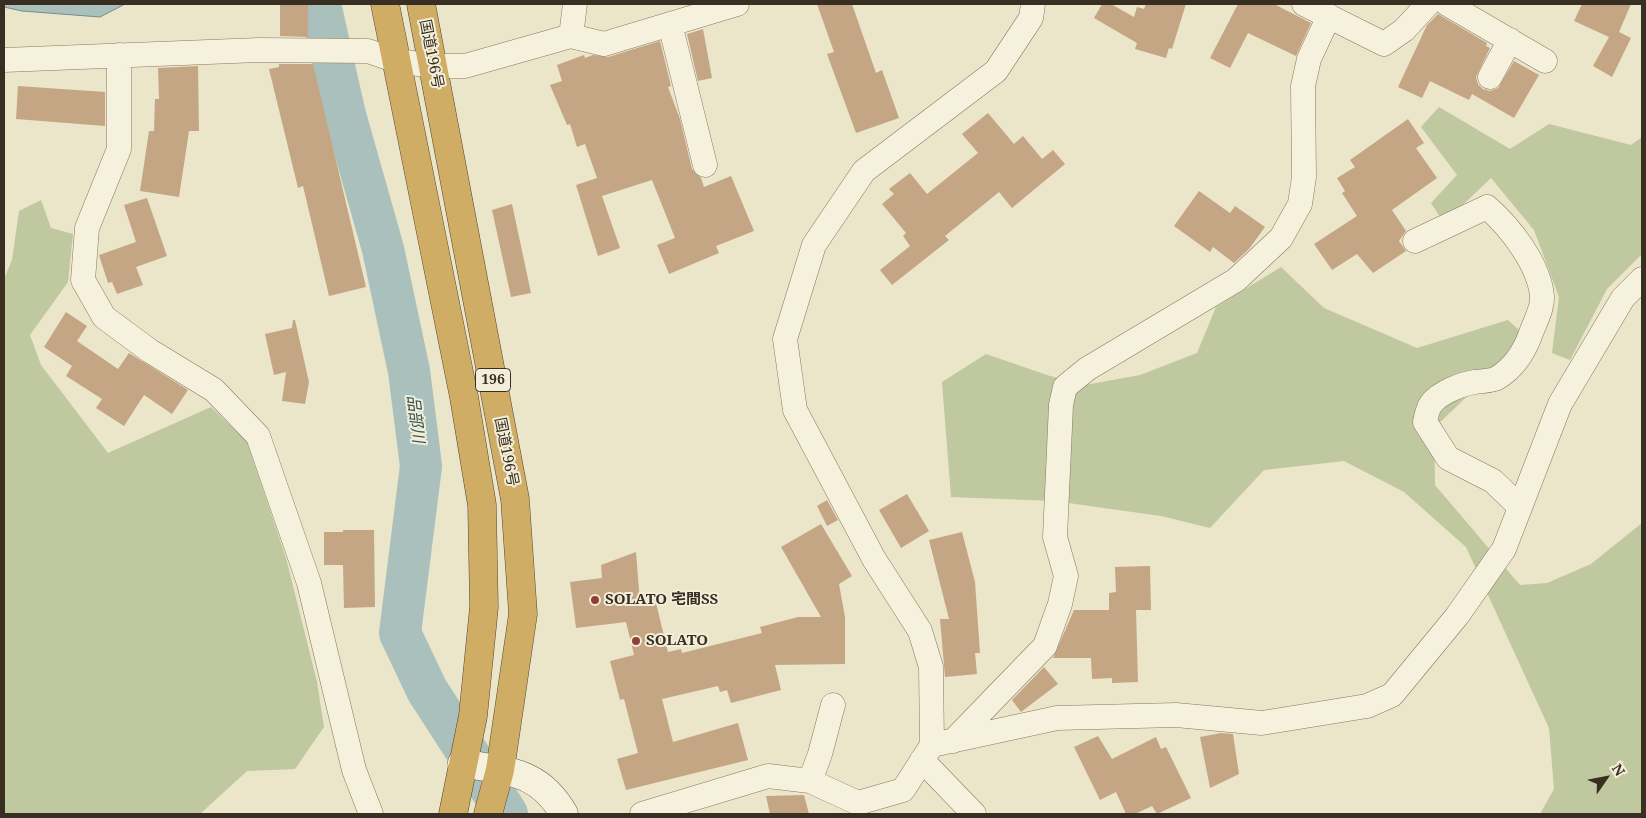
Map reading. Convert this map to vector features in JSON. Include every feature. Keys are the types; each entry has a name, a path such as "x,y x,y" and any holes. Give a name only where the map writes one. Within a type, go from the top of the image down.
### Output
{"highway":[{"name":"196","path":"386,4 464,397 482,505 484,607 473,716 455,804"},
{"name":"国道196号","path":"421,4 515,499 523,614 504,767 488,814"}],"street":[{"path":"571,36 575,4"},
{"path":"4,60 259,50 358,51 368,52 397,61 434,66 465,66 571,36 604,44 737,4"},
{"path":"974,814 936,749 931,667 920,631 874,559 795,410 785,339 814,245 864,171 996,71 1030,18 1034,4"},
{"path":"1304,4 1384,44 1404,30 1428,4"},
{"path":"1448,4 1545,61"},
{"path":"642,814 768,776 810,781 858,803 903,790 936,749 1044,646 1060,604 1066,576 1055,538 1061,405 1066,387 1086,369 1236,280 1281,238 1300,204 1304,177 1303,86 1309,59 1329,16"},
{"path":"670,24 705,165"},
{"path":"1490,77 1510,40"},
{"path":"119,55 119,149 87,228 83,280 104,317 150,351 214,390 258,436 309,583 354,770 371,814"},
{"path":"1416,241 1487,207 1509,228 1532,266 1542,297 1527,345 1509,369 1496,379 1465,384 1431,404 1424,422 1448,458 1493,481 1520,507"},
{"path":"936,749 1057,718 1176,715 1262,723 1367,706 1392,695 1457,616 1504,549 1560,404 1623,298 1642,279"},
{"path":"810,781 820,754 833,705"},
{"path":"462,763 504,767 523,775 542,785 555,798 564,814"}],"green space":[{"path":"1439,107 1510,149 1549,124 1631,145 1642,137 1642,254 1607,289 1570,360 1552,353 1559,297 1534,230 1491,178 1444,223 1431,203 1457,175 1421,127"},
{"path":"41,200 51,228 73,234 68,282 30,335 41,365 108,453 211,407 247,442 286,558 317,682 324,727 295,769 247,771 200,814 4,814 4,279 12,260 19,211"},
{"path":"1281,267 1324,308 1417,348 1508,320 1528,338 1434,428 1435,485 1520,585 1547,583 1591,564 1642,523 1642,814 1540,814 1554,789 1549,728 1466,547 1404,492 1344,461 1264,470 1210,528 1161,516 1054,501 951,497 942,382 986,354 1050,376 1085,385 1140,375 1197,353 1216,307"}],"water":[{"path":"4,4 125,4 100,17 22,11 4,7"}],"building":[{"path":"280,4 308,4 308,37 280,36"},
{"path":"817,4 852,4 876,73 882,70 899,118 856,133 827,54 834,52"},
{"path":"1102,4 1111,4 1134,17 1137,7 1144,9 1146,4 1186,4 1172,49 1169,48 1166,58 1135,49 1137,43 1094,18"},
{"path":"1238,4 1274,4 1311,23 1296,56 1248,33 1230,68 1210,58"},
{"path":"1582,4 1631,4 1619,32 1631,38 1612,77 1593,66 1609,37 1574,21"},
{"path":"1438,14 1487,43 1486,46 1490,48 1476,77 1478,84 1483,89 1490,91 1498,88 1514,61 1539,75 1514,118 1472,94 1469,100 1430,81 1422,98 1398,87 1427,25"},
{"path":"703,29 712,78 698,81 687,34"},
{"path":"660,41 671,86 668,87 680,119 692,169 701,178 704,187 731,176 754,231 716,246 719,253 669,274 657,245 675,238 652,180 602,196 620,248 598,256 576,185 597,178 585,144 577,147 570,124 567,125 550,85 562,81 557,65 584,55 585,58 593,55 608,57"},
{"path":"279,64 313,64 366,287 329,296 303,186 298,188 269,69 279,67"},
{"path":"198,66 199,131 189,131 179,197 140,191 149,131 154,131 155,99 159,99 158,68"},
{"path":"18,86 105,92 105,126 16,119"},
{"path":"988,113 1014,144 1023,136 1042,159 1053,150 1065,164 1012,208 999,192 945,236 949,240 892,285 880,270 910,246 903,236 906,233 882,204 894,194 889,189 910,173 927,194 978,153 962,134"},
{"path":"1408,119 1424,143 1416,148 1437,178 1392,210 1406,231 1399,241 1406,251 1373,273 1357,254 1332,270 1314,244 1357,216 1342,193 1345,191 1337,178 1355,167 1350,160"},
{"path":"1199,191 1230,213 1235,206 1265,227 1249,249 1234,263 1213,247 1210,252 1174,226"},
{"path":"147,198 167,256 136,267 143,285 117,294 112,282 108,283 99,255 136,242 124,205"},
{"path":"512,204 531,293 511,297 492,210"},
{"path":"66,312 87,326 77,341 118,369 129,353 188,390 172,414 144,395 124,426 96,408 102,399 66,376 72,366 44,347"},
{"path":"293,320 295,320 309,382 305,404 282,401 286,372 274,375 265,334 292,328"},
{"path":"907,494 929,531 901,548 879,510"},
{"path":"827,500 838,520 827,526 817,506"},
{"path":"821,524 852,576 839,584 845,617 845,664 775,665 781,690 731,703 727,690 720,692 718,686 662,699 673,742 738,723 748,760 626,790 617,759 638,753 624,699 620,700 610,661 634,655 626,622 576,628 570,582 602,578 601,565 636,552 640,603 655,599 668,652 681,649 682,653 762,633 760,627 798,617 821,617 781,547"},
{"path":"343,530 374,530 375,607 344,608 343,565 324,565 324,532 343,532"},
{"path":"962,532 975,582 980,653 975,653 977,674 945,677 940,619 949,619 929,540"},
{"path":"1150,566 1151,610 1136,610 1138,682 1112,683 1112,678 1092,679 1091,658 1053,658 1074,610 1109,610 1109,593 1116,592 1115,567"},
{"path":"1044,667 1058,684 1021,712 1012,700"},
{"path":"1221,733 1233,734 1239,774 1210,788 1200,737"},
{"path":"1098,736 1112,759 1156,737 1161,749 1166,747 1191,798 1157,814 1152,806 1135,814 1126,814 1116,792 1100,800 1074,747"},
{"path":"804,795 809,814 770,814 766,796"}],"waterway":[{"name":"品部川","path":"320,4 345,115 383,249 409,371 421,466 400,633 427,690 507,814"}],"place":[{"name":"SOLATO 宅間SS","path":"595,600"},
{"name":"SOLATO","path":"636,641"}]}
